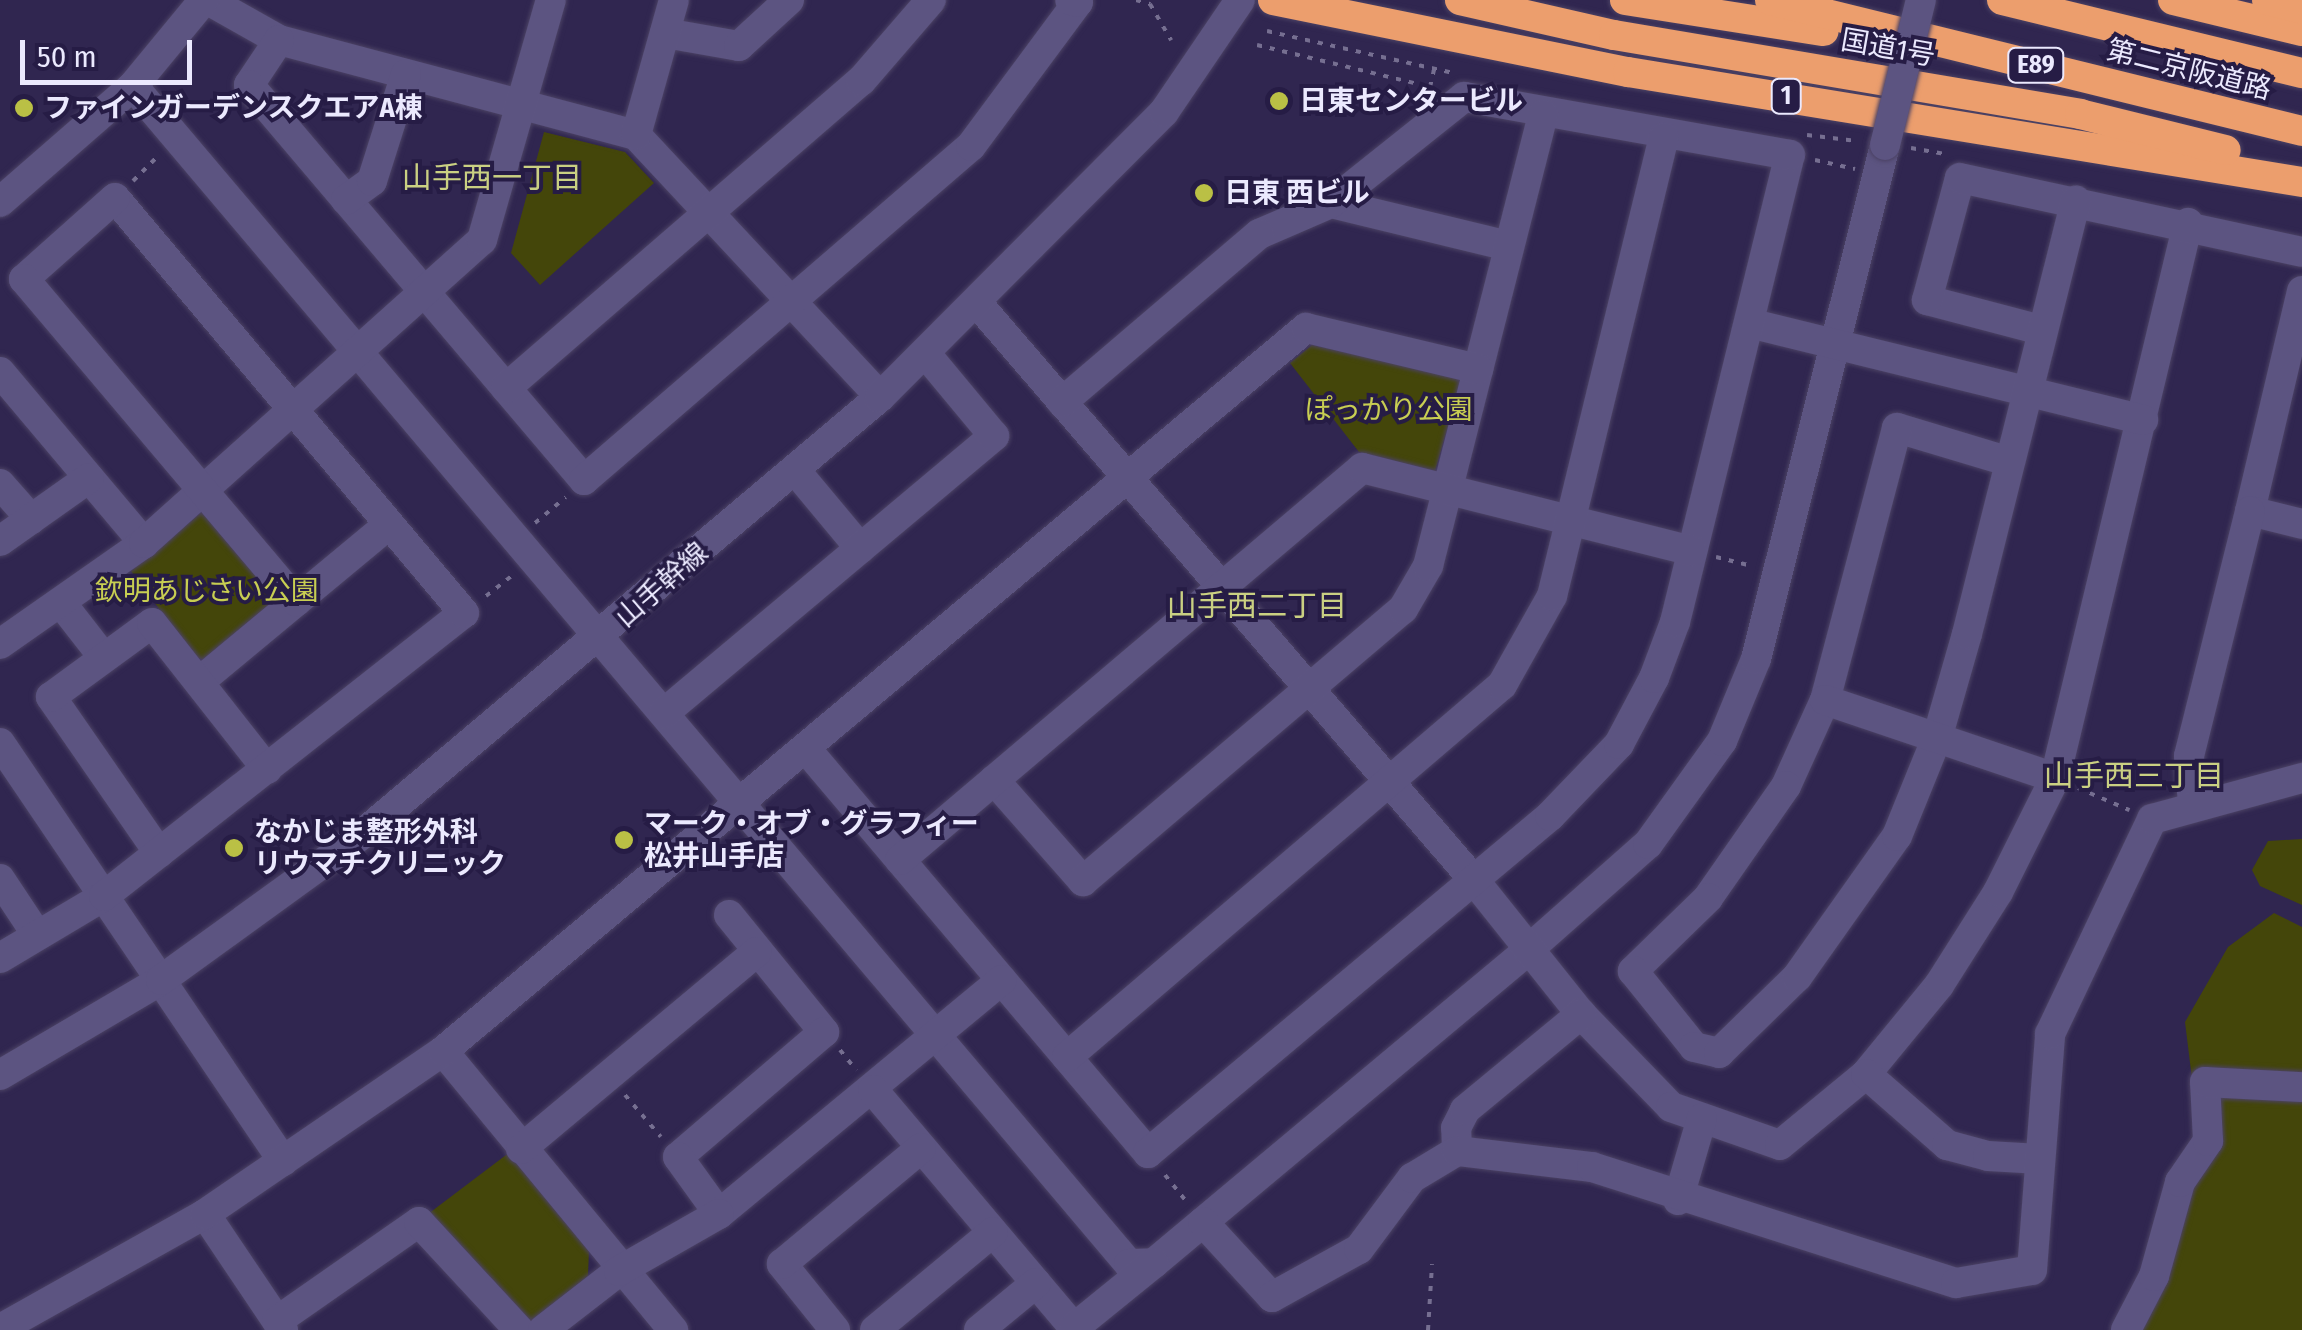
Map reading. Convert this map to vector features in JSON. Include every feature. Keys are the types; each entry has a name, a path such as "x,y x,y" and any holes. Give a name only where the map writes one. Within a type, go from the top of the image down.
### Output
{"highway":[{"name":"1","path":"1272,0 1628,72 2302,182"},
{"name":"国道1号","path":"1460,0 1614,35 2080,114 2302,169"},
{"path":"1626,0 2010,59"},
{"name":"第二京阪道路","path":"1770,0 2302,131"},
{"name":"第二京阪道路","path":"2002,0 2302,73"},
{"path":"2173,0 2302,32"},
{"path":"2267,0 2302,9"}],"street":[{"path":"0,202 134,86 206,0 279,40 636,135 880,397"},
{"path":"0,644 144,543 482,240 551,0"},
{"path":"636,135 674,0"},
{"path":"665,32 738,46 789,0"},
{"path":"506,388 861,81 931,0"},
{"path":"279,40 249,85 584,480 971,146 1078,2 1070,0"},
{"name":"山手幹線","path":"0,1075 161,980 361,835 600,638 880,397 978,304 1164,112 1240,0"},
{"path":"873,1090 1075,1329 1528,950 1648,844 1722,741 1756,659 1921,0"},
{"path":"346,200 372,181 406,74"},
{"path":"134,86 1129,1264 1154,1262"},
{"path":"807,750 1148,1153 1550,816 1619,744 1654,678 1692,551 1790,155 1664,137 1464,98 1331,203 1259,234 1062,402"},
{"path":"994,780 1083,881 1403,609 1428,566 1542,114"},
{"path":"1067,1057 1502,686 1552,596 1664,137"},
{"path":"2041,330 1927,300 1960,178 2188,224 2302,252"},
{"path":"0,958 104,896 464,613 115,198 24,279 296,601"},
{"path":"2007,461 1896,428 1825,700 1786,786 1745,851 1633,971 1694,1047 1719,1053 1843,920 1897,836 1938,735 2076,200"},
{"path":"1331,203 1509,246"},
{"path":"978,304 1474,880 1580,1014 1670,1108 1780,1144 1866,1074 1978,923 2055,778 2188,224"},
{"path":"2193,804 2190,756 2302,291"},
{"path":"1749,323 2143,420"},
{"path":"0,1329 205,1214 442,1052 1306,328 1478,369"},
{"path":"664,713 994,436 925,354"},
{"path":"0,372 144,543"},
{"path":"900,860 1362,468 1692,551"},
{"path":"795,470 860,548"},
{"path":"0,541 89,478"},
{"path":"0,484 31,519"},
{"path":"2250,511 2302,524"},
{"path":"198,682 389,524"},
{"path":"62,604 104,658"},
{"path":"159,854 51,696 152,623 266,769"},
{"path":"1825,700 1938,735 2055,778"},
{"path":"0,743 283,1161"},
{"path":"1203,1222 1272,1296 1359,1249 1412,1178 1457,1151 1592,1167 1678,1200 1956,1282 2032,1270 2050,1034 2152,820 2193,804 2302,778"},
{"path":"0,879 38,936"},
{"path":"719,1214 678,1157 824,1032 729,916"},
{"path":"521,1149 758,952"},
{"path":"543,1330 619,1271 719,1214 1002,980"},
{"path":"1457,1151 1465,1110 1580,1014"},
{"path":"442,1052 619,1271 673,1330"},
{"path":"1866,1074 1947,1144 1988,1156 2040,1159"},
{"path":"2126,1330 2154,1276 2180,1182 2208,1141 2205,1082 2302,1087"},
{"path":"1678,1200 1702,1118"},
{"path":"835,1330 782,1264 921,1148"},
{"path":"205,1214 280,1326 419,1222 519,1330"},
{"path":"875,1330 993,1232"},
{"path":"979,1330 1036,1283"}],"path":[{"path":"1136,0 1150,4 1171,40"},
{"path":"1256,45 1430,86 1464,98"},
{"path":"1430,86 1434,69"},
{"path":"115,198 178,138"},
{"path":"1790,155 1864,171"},
{"path":"464,613 584,480"},
{"path":"1692,551 1776,572"},
{"path":"2055,778 2152,820"},
{"path":"824,1032 873,1090"},
{"path":"610,1076 678,1157"},
{"path":"1148,1153 1203,1222"},
{"path":"1428,1330 1432,1264"}],"green space":[{"path":"544,132 625,152 654,183 540,285 511,253"},
{"name":"ぽっかり公園","path":"1312,345 1462,378 1435,471 1359,452 1290,363"},
{"name":"欽明あじさい公園","path":"203,511 272,591 269,606 208,660 196,658 131,571"},
{"path":"2302,839 2302,905 2260,886 2252,870 2268,841"},
{"path":"2274,913 2302,927 2302,1330 2116,1330 2199,1136 2185,1022 2228,947"},
{"path":"510,1152 589,1250 588,1276 527,1327 428,1214"}],"place":[{"name":"日東センタービル","path":"1279,101"},
{"name":"ファインガーデンスクエアA棟","path":"24,108"},
{"name":"日東 西ビル","path":"1204,193"},
{"name":"マーク・オブ・グラフィー 松井山手店","path":"624,840"},
{"name":"なかじま整形外科 リウマチクリニック","path":"234,848"}],"district":[{"name":"山手西一丁目","path":"492,178"},
{"name":"山手西二丁目","path":"1257,606"},
{"name":"山手西三丁目","path":"2134,776"}]}
